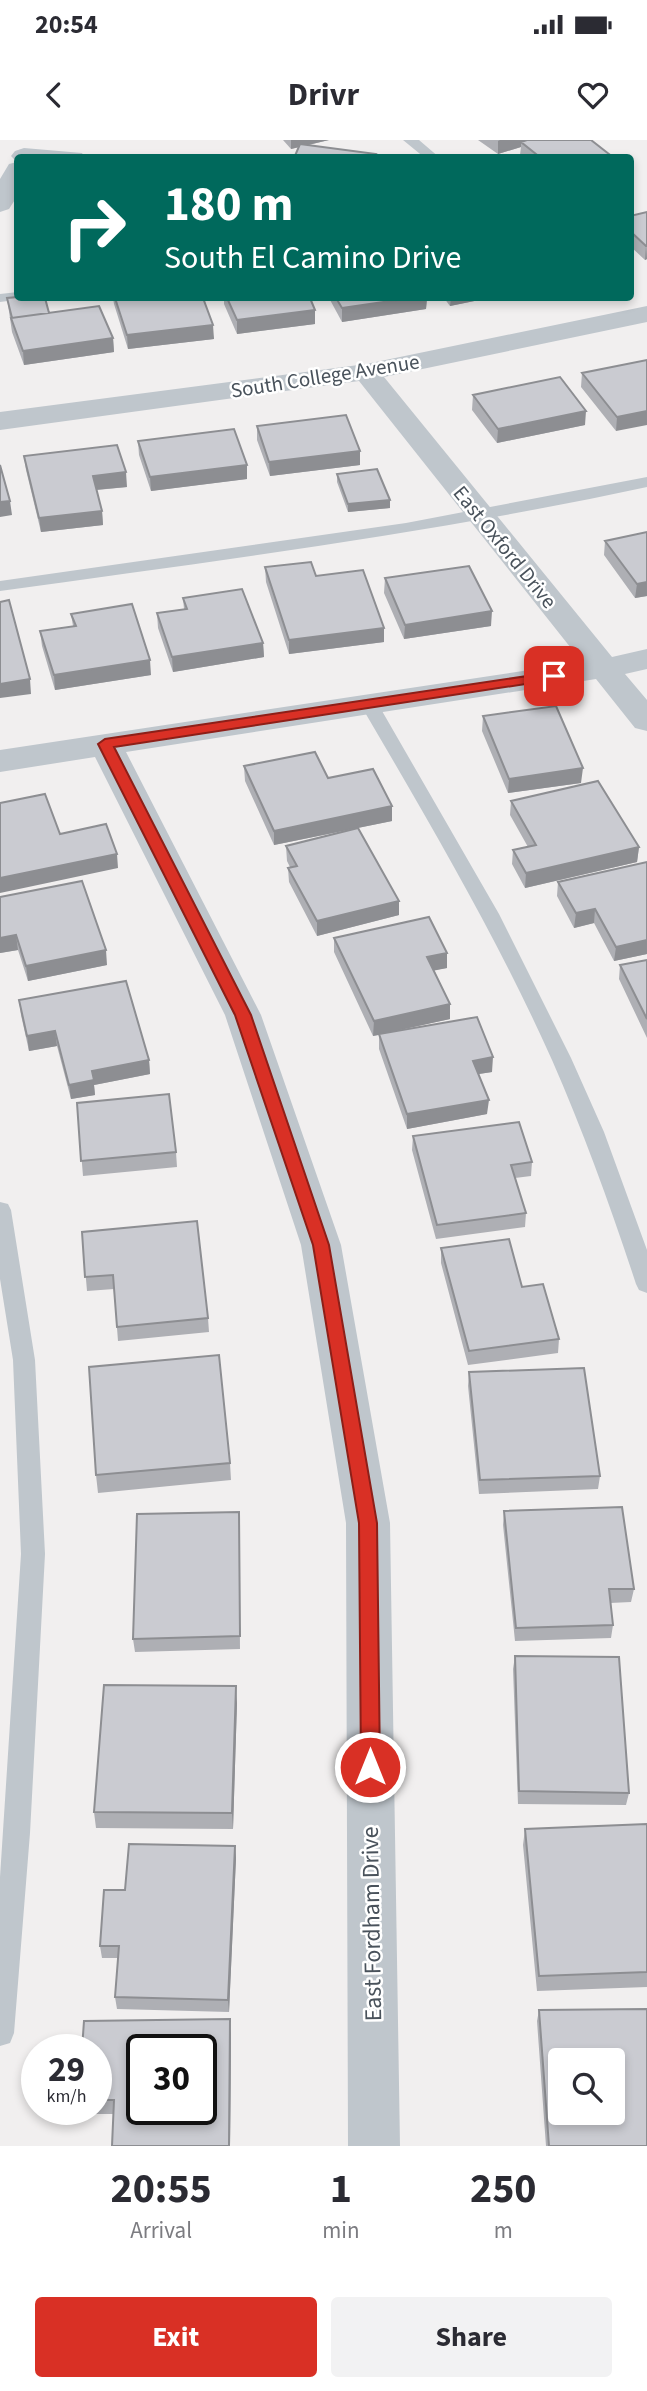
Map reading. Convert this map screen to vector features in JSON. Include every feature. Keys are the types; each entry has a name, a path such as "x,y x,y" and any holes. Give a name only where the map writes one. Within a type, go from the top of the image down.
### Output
{"street":[{"path":"0,204 14,173"},
{"name":"South College Avenue","path":"0,422 366,372 647,314"},
{"name":"East Oxford Drive","path":"366,372 479,516 647,721"},
{"path":"0,761 606,668 647,659"},
{"name":"East Fordham Drive","path":"105,744 243,1015 321,1245 368,1523 374,2146"}],"lane":[{"path":"410,140 429,154"},
{"path":"0,586 479,516 647,482"},
{"path":"369,704 494,921 564,1062 627,1218 647,1284"},
{"path":"0,1210 24,1360 33,1554 18,1833 0,2033"}],"building":[{"path":"591,140 609,154 536,154 521,142"},
{"path":"300,144 376,154 296,154"},
{"path":"647,212 647,246 634,235 634,215"},
{"path":"14,297 14,301 46,301 49,313 12,318 7,298"},
{"path":"116,301 204,301 213,325 127,335"},
{"path":"228,301 311,301 315,310 237,320"},
{"path":"338,301 390,301 342,308"},
{"path":"99,306 113,338 23,351 11,318"},
{"path":"647,360 647,411 617,417 582,373"},
{"path":"560,377 586,411 498,429 473,395"},
{"path":"346,415 360,451 269,462 257,426"},
{"path":"234,429 247,465 150,477 138,441"},
{"path":"117,445 126,472 93,476 102,511 39,518 24,456"},
{"path":"0,465 10,501 0,502"},
{"path":"377,469 390,500 348,504 337,474"},
{"path":"647,532 647,582 637,584 605,541"},
{"path":"311,562 316,576 363,570 384,628 289,640 265,567"},
{"path":"469,566 492,611 405,625 385,578"},
{"path":"242,589 263,643 172,657 157,613 187,609 183,598"},
{"path":"9,600 30,679 0,684 0,602"},
{"path":"132,604 150,660 54,675 40,631 76,626 71,614"},
{"path":"556,706 583,768 509,779 483,716"},
{"path":"315,752 328,778 373,769 392,806 274,831 244,766"},
{"path":"598,781 639,847 526,873 513,850 536,845 511,801"},
{"path":"45,794 60,834 106,824 117,854 0,878 0,803"},
{"path":"358,828 399,901 317,921 288,868 297,866 286,846"},
{"path":"647,862 647,940 616,947 595,909 576,913 558,882"},
{"path":"82,881 106,950 26,966 16,935 0,938 0,897"},
{"path":"429,917 447,953 427,957 450,1004 374,1021 334,938"},
{"path":"647,960 647,1019 620,965"},
{"path":"126,981 149,1060 92,1071 94,1080 69,1085 55,1031 27,1036 19,1000"},
{"path":"477,1017 493,1057 473,1061 489,1100 407,1114 379,1034"},
{"path":"169,1094 176,1152 81,1161 77,1103"},
{"path":"519,1122 532,1162 511,1165 526,1213 437,1225 413,1136"},
{"path":"197,1221 208,1318 117,1327 113,1275 85,1277 82,1232"},
{"path":"509,1239 522,1287 543,1284 559,1339 469,1351 441,1248"},
{"path":"219,1355 230,1463 96,1475 89,1367"},
{"path":"584,1368 600,1476 480,1480 469,1372"},
{"path":"622,1507 634,1589 609,1589 613,1625 516,1628 504,1511"},
{"path":"239,1512 240,1636 133,1639 137,1514"},
{"path":"515,1656 619,1657 629,1793 519,1791"},
{"path":"104,1685 236,1686 232,1813 94,1812"},
{"path":"647,1824 647,1972 539,1976 525,1829"},
{"path":"129,1844 235,1846 228,2000 115,1997 119,1946 100,1946 104,1890 125,1890"},
{"path":"647,2009 647,2146 549,2146 539,2010"},
{"path":"230,2019 229,2146 112,2146 112,2034 83,2034 84,2021"}],"route":[{"path":"370,1767 368,1523 321,1245 243,1015 105,744 554,676"}]}
